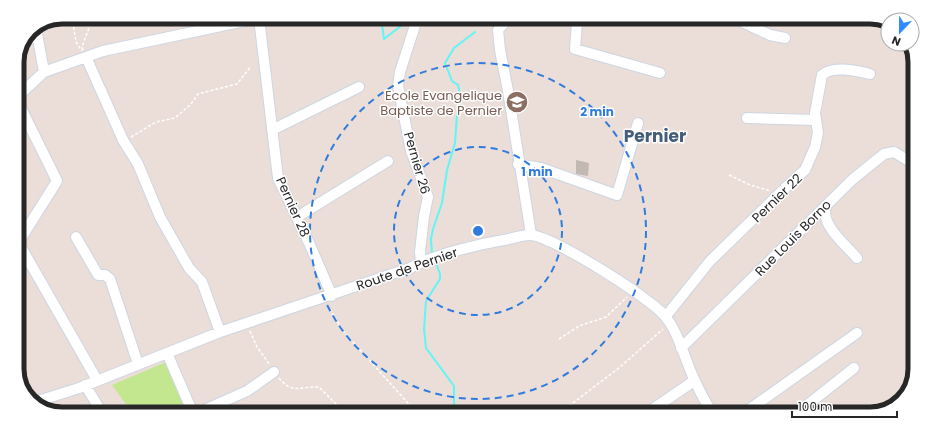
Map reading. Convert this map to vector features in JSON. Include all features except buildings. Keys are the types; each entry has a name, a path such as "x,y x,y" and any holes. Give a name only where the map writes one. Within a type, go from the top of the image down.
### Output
{"street":[{"path":"24,91 44,72 103,51 231,24"},
{"name":"Pernier 28","path":"260,24 278,178 297,217 327,297"},
{"name":"Pernier 26","path":"415,24 400,72 398,86 411,151 428,197 424,216 420,252 421,262"},
{"path":"503,24 498,30 499,43 530,234 554,243 634,291 656,306 667,320 681,348 694,381 709,407"},
{"path":"577,24 575,49 660,73"},
{"path":"747,24 770,35 785,38"},
{"path":"37,34 44,72"},
{"path":"86,57 123,140 138,164 160,217 189,268 202,282 220,332"},
{"name":"Pernier 22","path":"667,320 710,261 805,170 815,147 818,134 815,120 821,79 825,73 841,70 870,74"},
{"path":"272,130 358,87"},
{"path":"24,113 57,181 24,232"},
{"path":"747,118 815,120"},
{"path":"518,164 541,168 616,195 638,124"},
{"name":"Rue Louis Borno","path":"681,348 853,179 884,154 894,152 908,160"},
{"path":"297,217 388,161"},
{"path":"826,206 824,215 828,224 857,258"},
{"name":"Route de Pernier","path":"40,400 85,385 220,332 327,297 410,268 421,262 477,246 530,234"},
{"path":"76,236 98,275 105,275 110,279 138,364"},
{"path":"24,252 97,380"},
{"path":"754,407 857,333"},
{"path":"167,353 190,407"},
{"path":"805,407 854,368"},
{"path":"211,407 247,391 274,372"},
{"path":"656,407 694,381"},
{"path":"85,385 99,407"}],"path":[{"path":"73,24 76,42 86,57"},
{"path":"86,57 82,47 90,24"},
{"path":"123,140 138,134 156,122 175,118 191,104 198,94 237,84 251,66"},
{"path":"729,175 750,185 772,191 773,200"},
{"path":"559,339 579,326 606,317 634,291"},
{"path":"327,297 344,332 412,407"},
{"path":"569,406 620,367 667,320"},
{"path":"247,323 257,347 274,372 286,386 291,389 319,387 339,407"}],"green space":[{"path":"171,360 193,407 128,407 112,385"}],"waterway":[{"path":"382,24 384,39 403,24"},
{"path":"432,253 431,239 442,203 447,170 455,143 457,114 461,98 458,85 452,81 445,63 454,48 475,32"},
{"path":"436,263 440,274 440,279 426,301 424,329 426,348 454,386 454,407"}],"place":[{"name":"Ecole Evangelique Baptiste de Pernier","path":"517,102"}],"district":[{"name":"Pernier","path":"655,136"}]}
